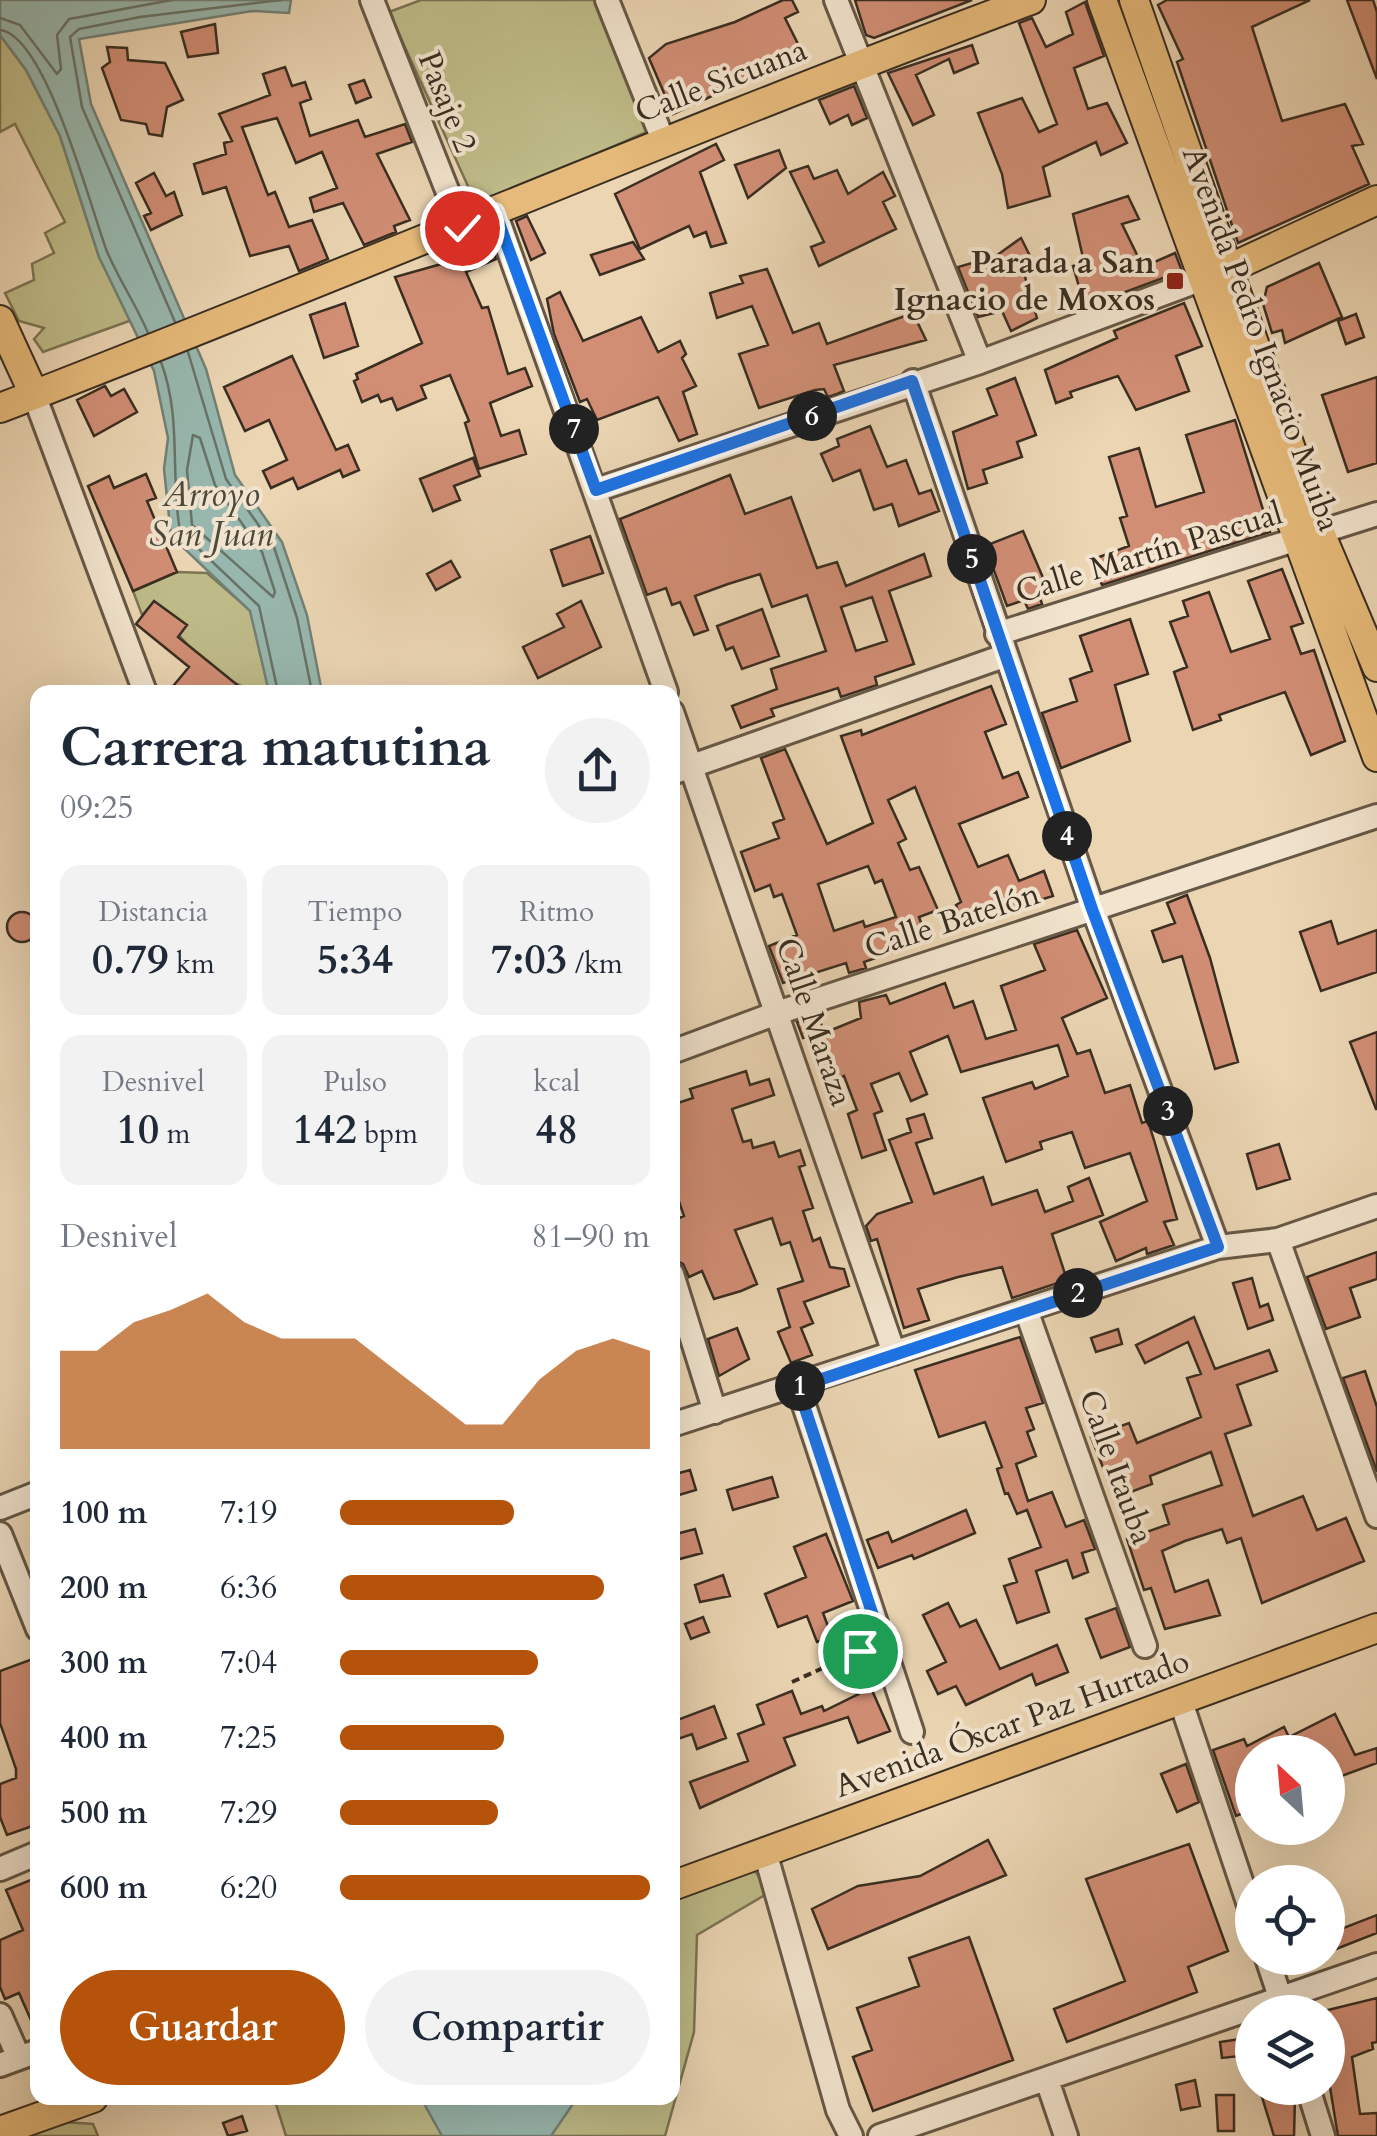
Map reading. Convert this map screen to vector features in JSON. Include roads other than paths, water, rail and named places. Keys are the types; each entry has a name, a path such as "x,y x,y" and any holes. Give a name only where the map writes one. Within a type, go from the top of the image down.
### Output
{"main road":[{"name":"Calle Sicuana","path":"0,408 32,392 462,228 663,140 1031,0"},
{"name":"Avenida Pedro Ignacio Muiba","path":"1102,0 1201,280 1309,538 1377,666"},
{"name":"Avenida Pedro Ignacio Muiba","path":"1134,0 1228,269 1377,757"},
{"path":"1228,269 1377,200"},
{"path":"0,320 32,392"},
{"name":"Avenida Óscar Paz Hurtado","path":"680,1883 1377,1628"},
{"path":"0,2132 74,2105"}],"street":[{"name":"Pasaje 2","path":"372,0 462,228"},
{"path":"608,0 663,140"},
{"path":"836,0 980,362"},
{"path":"495,212 664,685"},
{"path":"596,490 912,381 980,362 1228,269"},
{"path":"912,381 1092,909 1218,1247"},
{"path":"32,392 142,685"},
{"name":"Calle Martín Pascual","path":"682,770 1000,645 1377,514"},
{"name":"Calle Maraza","path":"682,770 777,1013 894,1353"},
{"name":"Calle Batelón","path":"680,1049 777,1013 1377,816"},
{"path":"680,1423 1218,1247 1278,1240 1377,1206"},
{"path":"1278,1240 1377,1516"},
{"path":"680,1300 715,1412"},
{"name":"Calle Itauba","path":"1026,1310 1145,1646"},
{"path":"798,1387 912,1732"},
{"path":"0,1508 30,1497"},
{"path":"0,1534 30,1610"},
{"path":"1180,1698 1236,1865"},
{"path":"764,1852 838,2110 851,2136"},
{"path":"0,1870 30,1856"},
{"path":"1306,1995 1377,1965"},
{"path":"0,2015 19,2058"},
{"path":"880,2136 1235,2020"},
{"path":"1047,2080 1066,2136"},
{"path":"1313,2105 1323,2136"}],"water":[{"name":"Arroyo San Juan","path":"0,0 291,0 289,13 252,11 79,39 91,104 206,369 235,475 282,542 307,615 321,685 267,685 250,611 171,536 164,469 168,438 154,371 99,257 60,136 26,70 0,35"},
{"path":"425,2105 572,2105 551,2136 442,2136"}],"place":[{"name":"Parada a San Ignacio de Moxos","path":"1175,281"}]}
